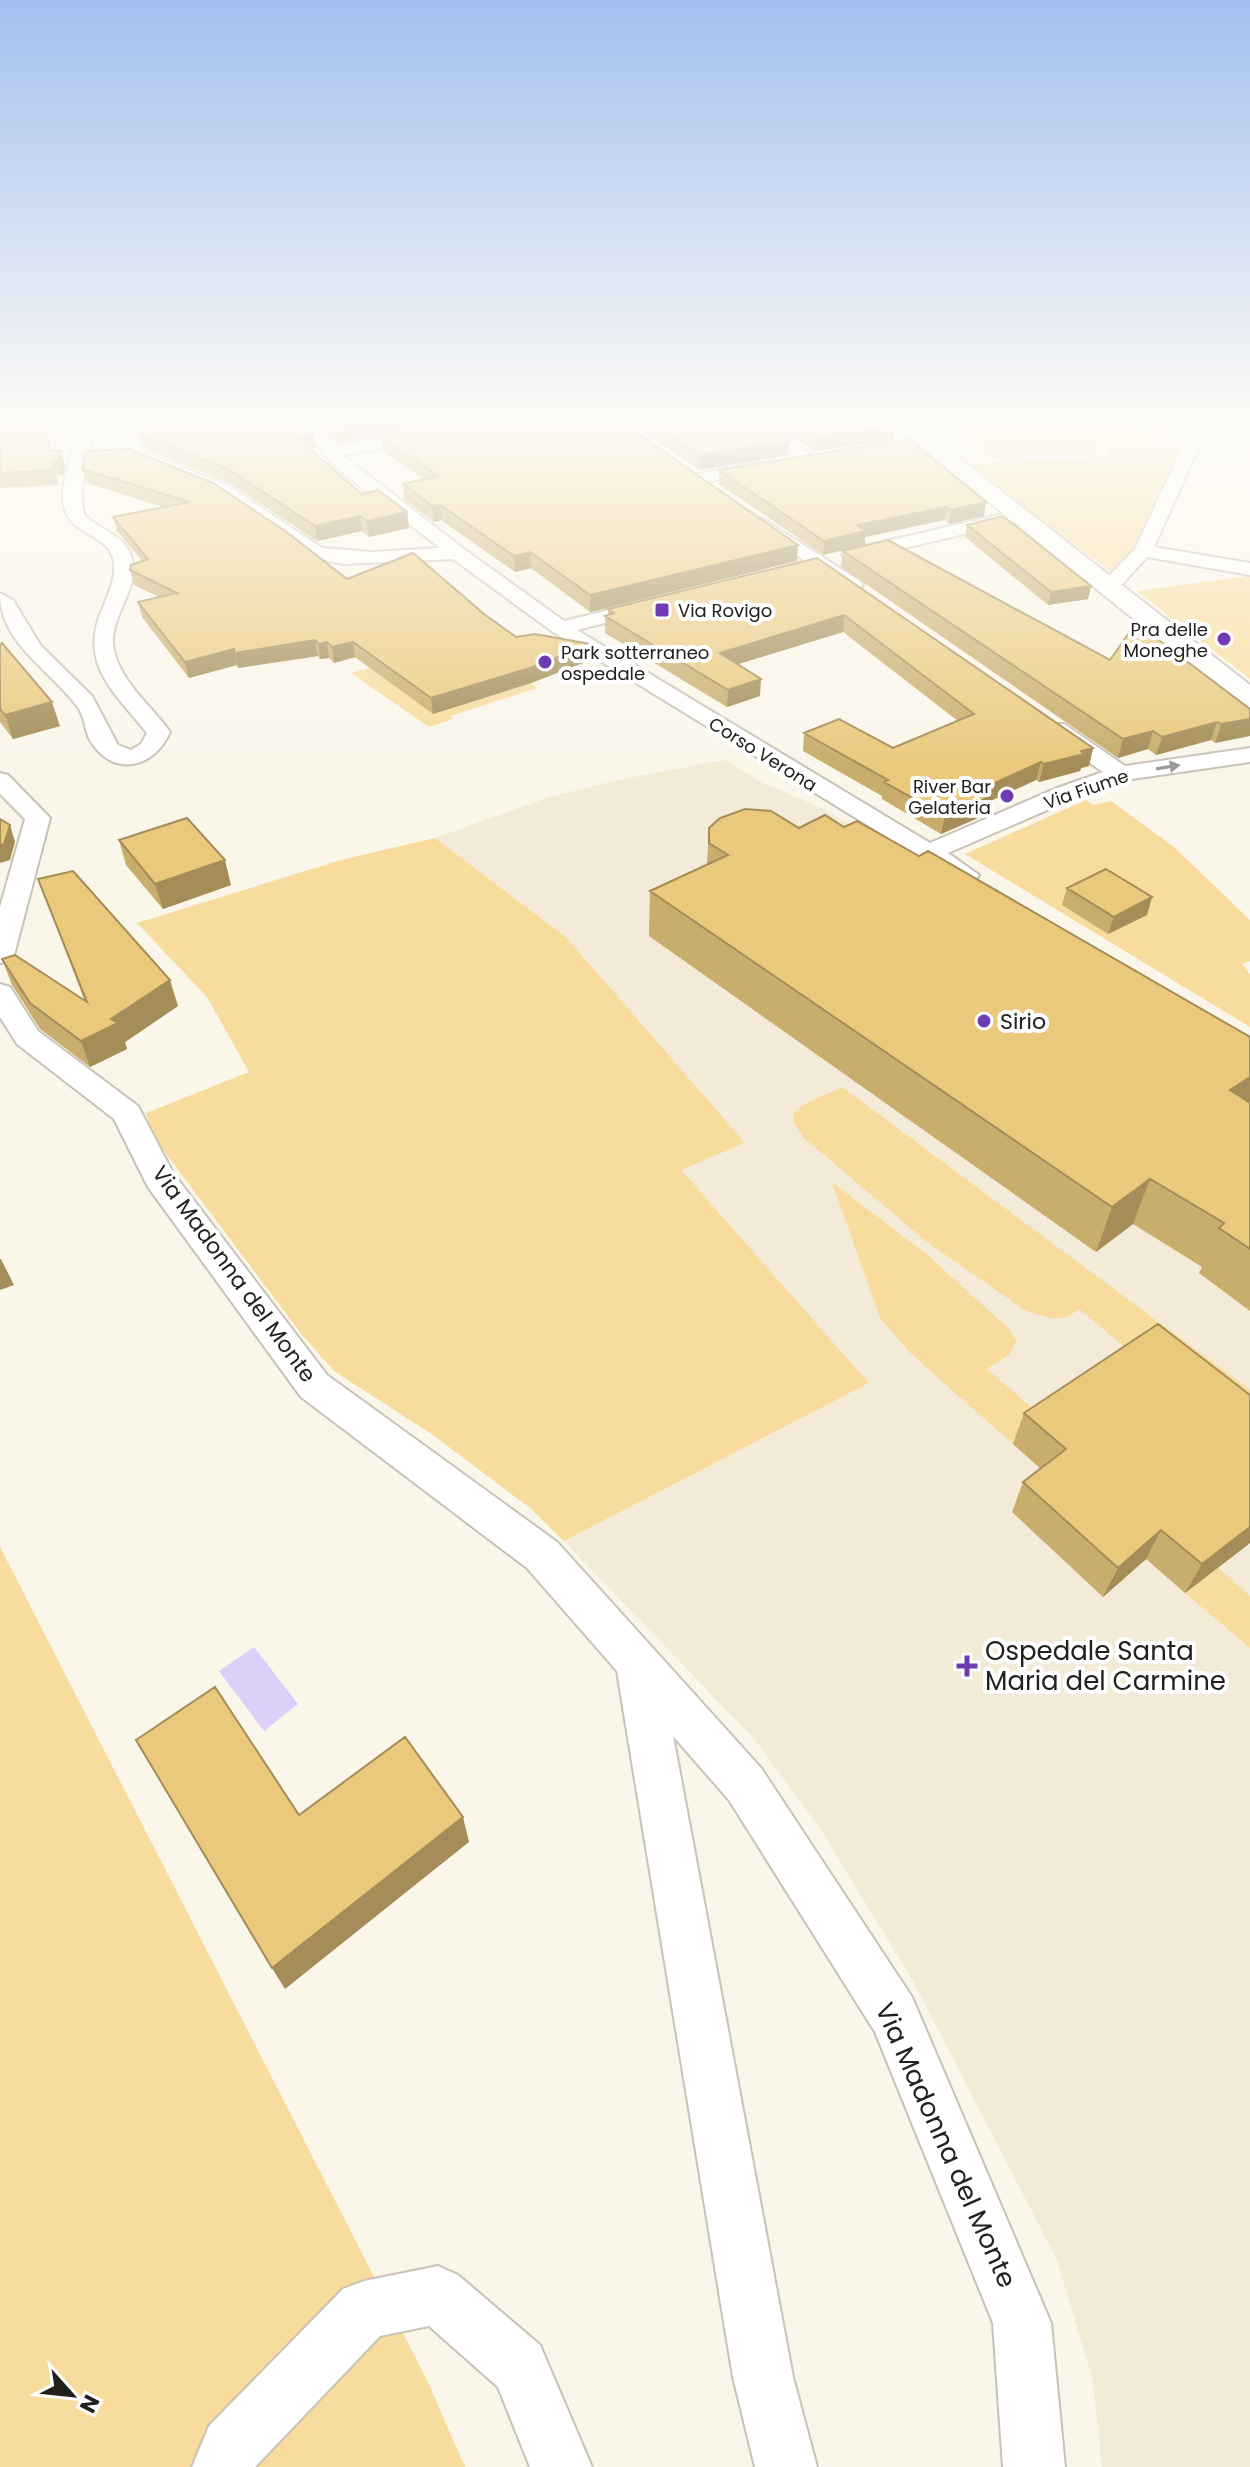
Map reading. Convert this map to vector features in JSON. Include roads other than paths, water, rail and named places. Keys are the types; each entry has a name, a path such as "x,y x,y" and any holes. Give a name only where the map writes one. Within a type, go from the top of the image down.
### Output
{"main road":[{"path":"1047,537 1250,699"}],"street":[{"path":"0,599 20,623 32,648 90,707 101,741 114,754 141,756 151,750 159,732 113,672 104,654 102,639 125,574 122,555 101,537"},
{"path":"293,537 316,553 357,558 457,553"},
{"name":"Corso Verona","path":"437,537 560,628 992,891"},
{"path":"781,537 865,594"},
{"path":"797,568 927,537"},
{"path":"1108,588 1143,551 1149,537"},
{"path":"1143,551 1250,569"},
{"path":"560,628 665,601"},
{"path":"1040,718 1121,774"},
{"name":"Via Fiume","path":"930,852 1066,793 1121,774 1250,755"},
{"path":"0,780 38,818 0,955"},
{"name":"Via Madonna del Monte","path":"0,993 27,1037 127,1113 160,1179 314,1386 542,1555 745,1784 894,2015 1022,2323 1034,2467"},
{"path":"637,1662 763,2377 786,2467"},
{"path":"223,2467 231,2448 364,2310 438,2295 519,2366 561,2467"}],"place":[{"name":"Via Rovigo","path":"662,610"},
{"name":"Pra delle Moneghe","path":"1224,639"},
{"name":"Park sotterraneo ospedale","path":"545,662"},
{"name":"River Bar Gelateria","path":"1007,796"},
{"name":"Sirio","path":"984,1021"},
{"name":"Ospedale Santa Maria del Carmine","path":"967,1666"}]}
